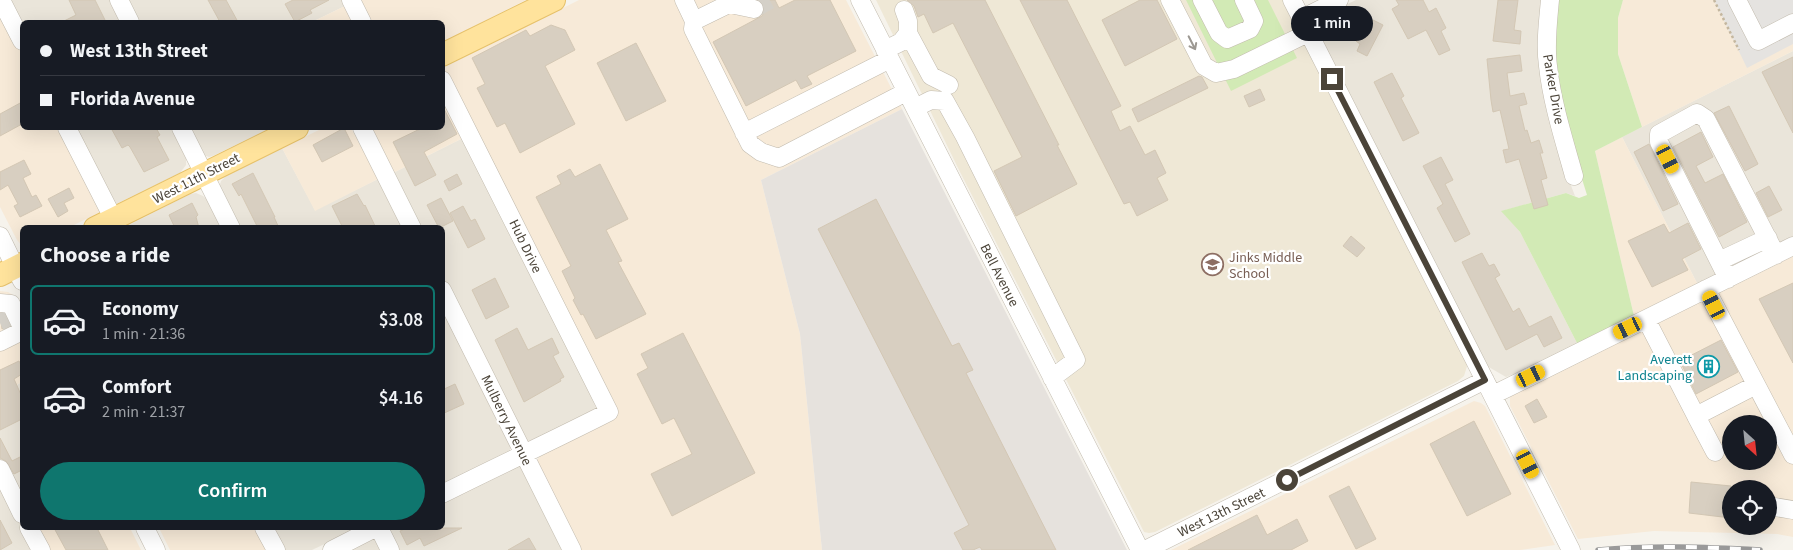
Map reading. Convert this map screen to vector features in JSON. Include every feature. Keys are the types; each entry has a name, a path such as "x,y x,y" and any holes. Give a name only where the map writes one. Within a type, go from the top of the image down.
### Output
{"main road":[{"path":"445,54 554,0"},
{"name":"West 11th Street","path":"109,223 293,130"}],"street":[{"path":"1,0 20,38"},
{"path":"120,0 129,20"},
{"path":"351,0 361,20"},
{"path":"684,0 694,21 693,29 744,133 750,144 761,152 780,158 906,92"},
{"name":"Bell Avenue","path":"860,0 1140,550"},
{"path":"1170,0 1204,66 1216,73 1234,69 1305,26 1339,0"},
{"path":"1202,0 1219,33 1227,39 1250,29 1254,21 1244,0"},
{"path":"1292,0 1571,550"},
{"name":"Parker Drive","path":"1550,0 1548,65 1556,108 1574,176"},
{"path":"1737,0 1758,41 1793,23"},
{"path":"694,21 734,2 754,9"},
{"path":"904,10 908,21 908,34 931,76 950,85"},
{"path":"744,133 887,54 908,34"},
{"name":"Hub Drive","path":"445,86 609,412 524,454"},
{"path":"914,108 931,100 945,101 965,137 1076,360 1052,378"},
{"path":"1728,278 1659,142 1659,134 1697,114 1706,119 1776,255"},
{"path":"67,130 109,223"},
{"path":"182,130 230,225"},
{"path":"363,130 410,225"},
{"path":"0,236 15,272"},
{"path":"1719,261 1768,238"},
{"name":"West 13th Street","path":"1145,550 1489,388 1646,319 1793,246"},
{"path":"1706,290 1793,455"},
{"name":"Mulberry Avenue","path":"445,296 572,550"},
{"path":"0,303 11,304 19,320 0,342"},
{"path":"1646,319 1715,452"},
{"path":"1696,416 1756,385"},
{"path":"445,493 524,454"},
{"path":"0,469 20,510"},
{"path":"1777,507 1793,510"},
{"path":"31,530 41,550"},
{"path":"146,530 156,550"},
{"path":"265,530 276,550"},
{"path":"332,550 373,530"},
{"path":"378,530 390,550"}],"path":[{"path":"1714,0 1739,50"}],"shaded area":[{"path":"0,0 20,32 20,130 71,130 110,207 74,225 20,225 20,244 0,207"},
{"path":"5,0 112,0 122,20 20,20 20,31"},
{"path":"126,0 345,0 347,5 316,20 136,20"},
{"path":"359,0 526,0 445,41 445,20 369,20"},
{"path":"579,0 846,0 902,109 761,180 800,334 822,550 578,550 536,462 541,454 618,415 536,257 445,72 445,67"},
{"name":"Jinks Middle School","path":"876,0 1284,0 1468,363 1464,376 1458,381 1155,532 1144,532 960,172"},
{"path":"1356,0 1545,0 1567,175 1575,196 1566,193 1502,211 1520,232 1578,345 1506,377 1487,366 1310,22"},
{"path":"1623,0 1793,0 1793,51 1642,127 1618,54 1618,18"},
{"path":"1714,0 1793,0 1793,44 1747,68"},
{"path":"347,5 354,20 316,20"},
{"path":"1793,51 1793,238 1698,285 1622,137"},
{"path":"445,94 467,136 389,175 369,130 445,130"},
{"path":"902,109 1127,550 822,550 800,334 761,180"},
{"path":"71,130 174,130 186,156 186,165 180,173 110,207"},
{"path":"189,130 267,130 215,155 209,157 203,155"},
{"path":"319,130 352,130 378,179 315,211 282,148"},
{"path":"467,136 550,301 596,410 530,445 523,440 445,285 445,225 415,225 389,175"},
{"path":"1622,137 1698,285 1634,316 1595,151"},
{"path":"282,148 315,210 378,179 402,225 237,225 219,188 221,181 225,177"},
{"path":"196,193 210,202 222,225 129,225 190,194"},
{"path":"1793,253 1793,537 1777,534 1777,480 1722,480 1722,533 1654,531 1578,539 1510,406 1510,394"},
{"path":"0,291 13,295 20,307 20,383 0,394"},
{"path":"445,312 512,444 509,452 445,485"},
{"path":"20,383 20,489 16,492 20,501 20,530 24,530 45,550 0,550 0,394"},
{"path":"1474,401 1485,406 1555,545 1520,550 1171,550"},
{"path":"520,465 566,550 395,550 389,530 445,530 445,500"},
{"path":"35,530 131,530 141,550 45,550"},
{"path":"160,530 270,530 280,550 170,550"},
{"path":"270,530 354,530 312,550 280,550"},
{"path":"373,538 384,550 346,550"}],"green space":[{"path":"1186,0 1268,0 1297,58 1231,91"},
{"path":"1556,0 1623,0 1618,18 1618,54 1642,127 1595,151 1634,316 1578,345 1520,232 1501,211 1566,193 1579,198 1587,195 1567,131 1554,79"}],"building":[{"path":"69,0 95,0 105,20 66,20 76,15"},
{"path":"208,0 226,0 237,20 219,20"},
{"path":"293,0 329,0 310,10 312,13 299,20 294,20 285,4"},
{"path":"759,0 775,0 779,8 795,0 830,0 856,51 807,76 812,84 801,89 796,80 746,106 713,42 762,16 764,6"},
{"path":"907,0 985,0 1077,184 1016,216 994,171 1022,157 953,23 933,33 924,14 918,17 914,6"},
{"path":"1020,0 1067,0 1121,106 1111,111 1120,131 1130,126 1145,155 1155,150 1166,173 1157,178 1168,200 1137,216 1130,202 1124,204"},
{"path":"1140,0 1157,0 1177,39 1125,66 1102,20"},
{"path":"1396,0 1423,0 1429,12 1436,8 1446,28 1441,31 1450,50 1439,55 1426,30 1408,39 1392,9 1399,5"},
{"path":"1498,0 1518,0 1514,30 1521,31 1520,44 1493,41"},
{"path":"1373,20 1383,25 1367,56 1357,51 1360,44 1356,41 1365,25 1369,28"},
{"path":"551,25 565,30 575,50 545,66 575,124 520,153 505,123 497,127 477,88 485,84 472,58 526,30 530,36"},
{"path":"636,43 666,101 626,121 597,63"},
{"path":"1520,55 1522,71 1507,73 1510,96 1524,93 1527,104 1519,106 1525,131 1527,130 1531,143 1539,140 1543,153 1540,153 1547,178 1541,180 1548,205 1534,209 1519,159 1506,163 1503,150 1509,149 1500,110 1493,112 1487,59"},
{"path":"1793,57 1793,133 1762,72"},
{"path":"1392,73 1404,96 1401,98 1419,133 1403,141 1374,82"},
{"path":"1199,76 1202,77 1208,88 1138,122 1132,109"},
{"path":"1260,89 1265,100 1249,107 1244,96"},
{"path":"20,103 20,125 0,136 0,114"},
{"path":"1729,106 1758,164 1745,171 1714,113"},
{"path":"445,111 457,134 424,152 436,175 415,186 393,142 418,130 445,130"},
{"path":"112,130 157,130 160,135 157,137 169,160 144,172 130,147 128,145 122,148"},
{"path":"340,130 345,130 353,146 322,162 313,145"},
{"path":"1701,132 1713,157 1696,166 1705,183 1723,174 1747,222 1719,237 1673,147"},
{"path":"1649,144 1678,204 1663,211 1634,152"},
{"path":"1441,157 1453,180 1445,184 1470,234 1455,242 1437,208 1443,204 1423,166"},
{"path":"24,160 31,174 23,178 32,197 36,195 42,206 20,217 14,206 18,204 8,185 0,190 0,172"},
{"path":"600,164 628,219 606,230 622,261 618,262 646,314 596,339 583,314 581,315 573,300 575,298 562,271 571,266 536,197 561,184 557,176 570,169 575,177"},
{"path":"253,173 278,225 256,225 241,194 239,196 232,184"},
{"path":"457,174 462,184 449,191 444,181"},
{"path":"1769,186 1782,210 1768,217 1756,193"},
{"path":"69,188 74,198 64,203 68,211 58,217 48,199"},
{"path":"357,194 365,205 375,225 342,225 332,206"},
{"path":"441,198 453,221 445,225 437,225 427,205"},
{"path":"876,199 952,346 959,343 973,370 966,373 1056,550 982,550 980,547 973,550 963,550 954,533 969,525 818,229"},
{"path":"192,203 198,215 196,217 198,225 174,225 169,215"},
{"path":"463,206 471,221 475,219 485,239 468,248 450,213"},
{"path":"1688,223 1701,249 1682,259 1688,270 1652,287 1628,241 1664,224 1669,233"},
{"path":"1351,236 1365,248 1357,257 1343,246"},
{"path":"1482,253 1489,266 1494,264 1500,275 1495,278 1513,312 1519,308 1529,327 1551,316 1562,338 1544,347 1537,334 1506,350 1462,262"},
{"path":"495,278 509,307 486,319 472,290"},
{"path":"1793,283 1793,363 1759,299"},
{"path":"0,314 4,314 9,325 2,329"},
{"path":"517,328 528,350 552,338 559,353 553,356 564,377 560,379 561,381 524,402 495,340"},
{"path":"683,333 755,473 672,516 651,474 692,454 674,418 662,424 637,374 648,368 641,354"},
{"name":"Averett Landscaping","path":"1721,340 1738,372 1696,394 1680,361"},
{"path":"19,361 20,363 20,375 14,379 20,392 20,420 0,430 0,370"},
{"path":"455,384 464,404 445,413 445,389"},
{"path":"1537,399 1547,417 1534,423 1525,406"},
{"path":"1474,421 1511,494 1467,516 1430,444"},
{"path":"0,438 12,461 20,457 20,471 14,474 6,461 0,458"},
{"path":"1691,482 1722,485 1722,517 1689,513"},
{"path":"1349,486 1376,539 1356,549 1329,496"},
{"path":"1257,515 1267,535 1297,519 1308,541 1291,550 1188,550"},
{"path":"0,520 12,543 0,550"},
{"path":"462,528 424,546 420,538 407,545 400,531"},
{"path":"55,530 98,530 108,550 66,550"},
{"path":"529,538 536,550 508,550"}],"tunnel":[{"path":"754,9 770,0"},
{"path":"0,323 10,318"}],"railway":[{"path":"1598,550 1638,547 1760,550"}],"place":[{"name":"Jinks Middle School","path":"1213,265"},
{"name":"Averett Landscaping","path":"1708,367"}],"route":[{"path":"1287,480 1485,380 1332,79"}]}
